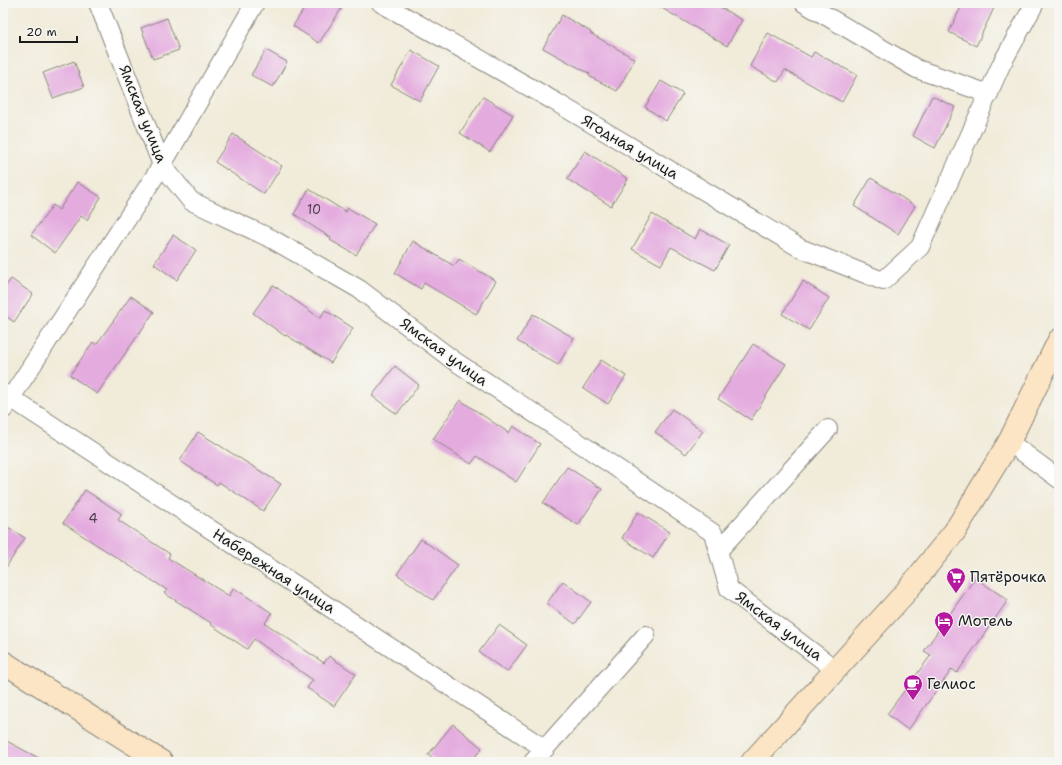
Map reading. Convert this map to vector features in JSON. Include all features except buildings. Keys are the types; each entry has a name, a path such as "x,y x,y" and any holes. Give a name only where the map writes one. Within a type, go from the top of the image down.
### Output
{"main road":[{"path":"752,762 905,593 955,531 1009,442 1059,340"},
{"path":"3,662 162,762"}],"street":[{"name":"Ямская улица","path":"98,3 162,165 191,201 272,239 358,289 453,360 590,450 712,533 729,589 836,670"},
{"path":"5,401 162,165 256,3"},
{"name":"Ягодная улица","path":"381,3 554,102 800,248 883,281 920,247 989,94"},
{"path":"804,3 917,69 989,94 1001,65 1035,3"},
{"name":"Набережная улица","path":"5,401 539,756"},
{"path":"718,551 828,429"},
{"path":"1009,442 1059,479"},
{"path":"539,756 646,635"}],"place":[{"name":"Пятёрочка","path":"956,594"},
{"name":"Мотель","path":"944,638"},
{"name":"Гелиос","path":"913,701"}]}
